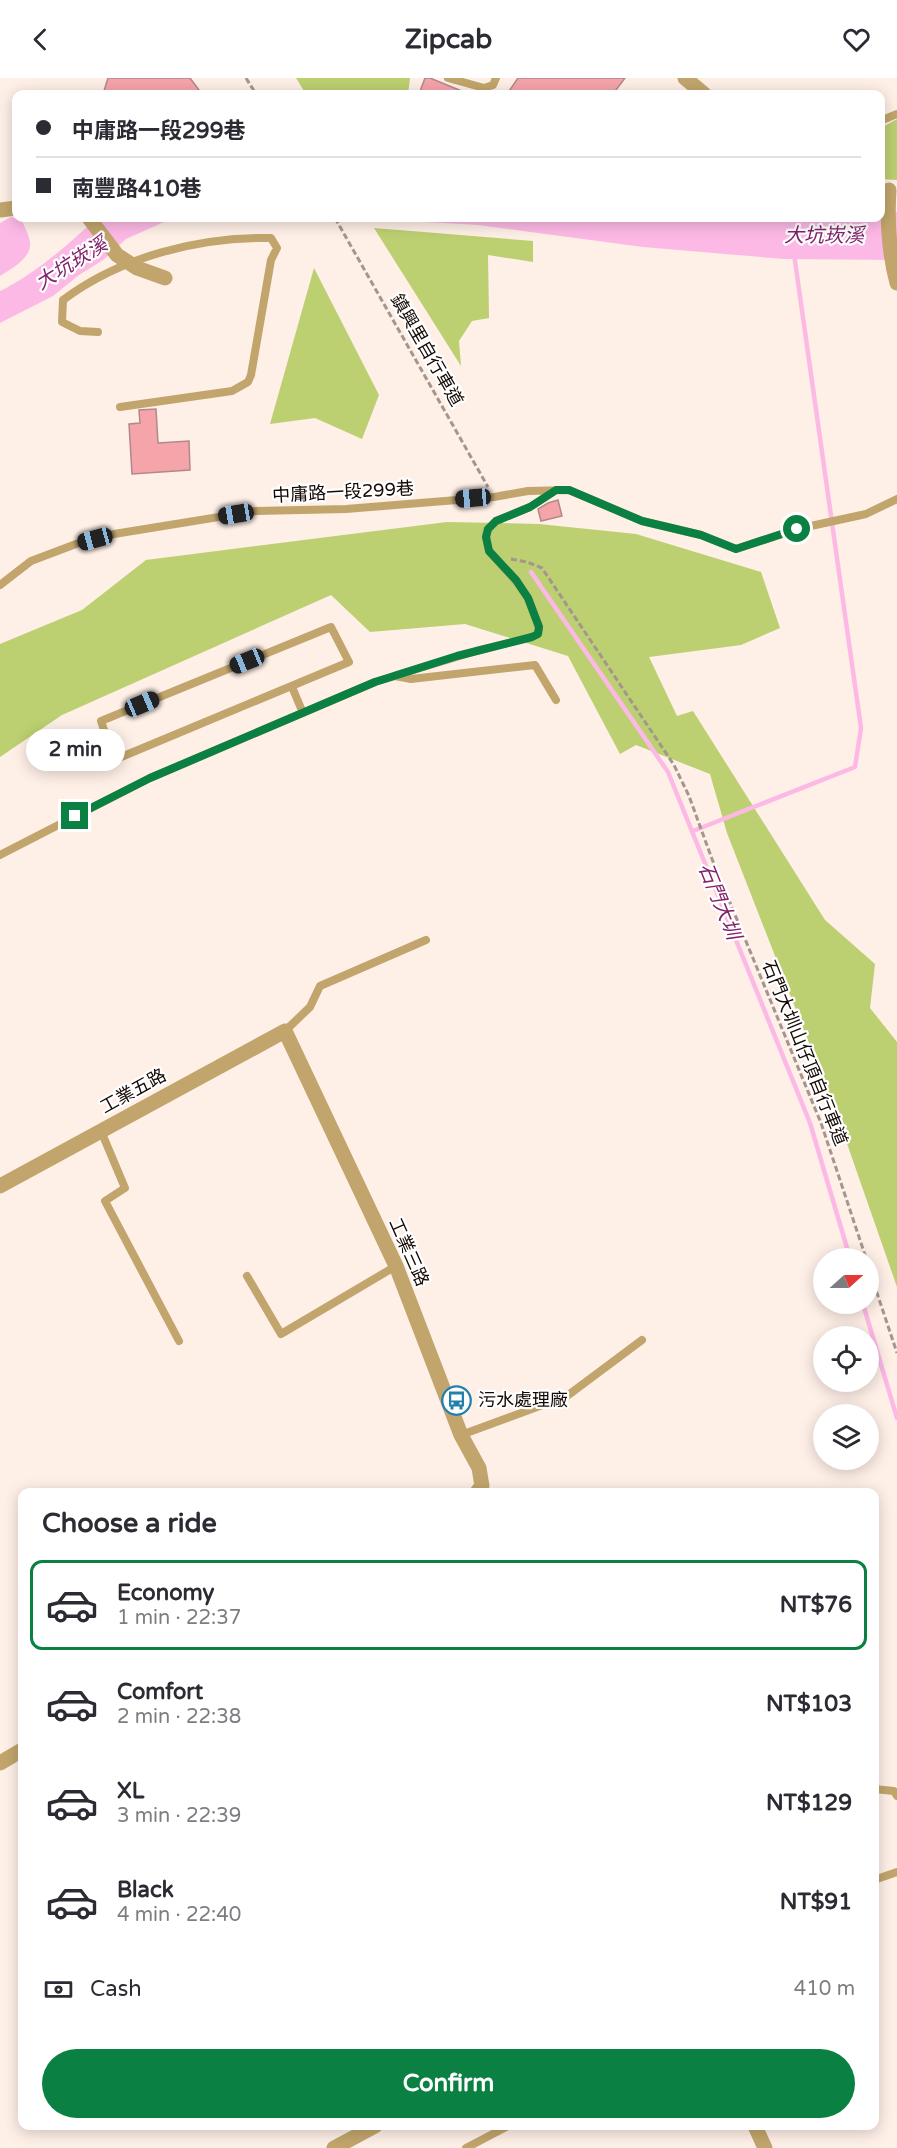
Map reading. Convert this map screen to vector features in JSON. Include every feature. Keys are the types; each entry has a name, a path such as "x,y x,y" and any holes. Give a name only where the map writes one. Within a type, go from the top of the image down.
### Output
{"street":[{"path":"685,78 699,90"},
{"path":"889,190 888,206 895,273"},
{"path":"92,222 115,253 130,263 165,278"},
{"name":"工業五路","path":"0,1186 285,1031"},
{"name":"工業三路","path":"285,1031 396,1266 462,1435 479,1468 480,1488"},
{"path":"0,1763 18,1752"},
{"path":"334,2148 368,2130"},
{"path":"757,2130 765,2148"}],"lane":[{"path":"448,78 484,88 493,85 496,78"},
{"path":"98,332 80,331 62,322 63,300 77,290 130,263 150,255 213,242 250,238 271,238 277,248 271,260 248,382 232,391 120,407"},
{"path":"0,855 150,778 375,682 538,634 539,627 528,598 516,580 489,551 485,542 488,529 496,521 530,507 556,490"},
{"name":"中庸路一段299巷","path":"0,585 31,561 76,544 114,534 256,511 346,509 494,497 528,491 569,490 642,521 701,535 736,549 797,529 866,514 897,499"},
{"path":"331,627 349,662 292,687 114,760 100,721 331,627"},
{"path":"395,676 411,679 535,665 556,699"},
{"path":"292,687 303,713"},
{"path":"285,1031 310,1007 320,986 426,940"},
{"path":"101,1131 125,1188 105,1201 179,1341"},
{"path":"247,1276 281,1334 396,1266"},
{"path":"462,1435 567,1396 642,1340"},
{"path":"879,1790 894,1791 897,1796"},
{"path":"879,1878 897,1872"},
{"path":"466,2148 500,2130"}],"path":[{"name":"鎮興里自行車道","path":"338,222 494,497"},
{"name":"石門大圳山仔頂自行車道","path":"498,562 508,559 527,562 542,568 674,765 689,796 712,859 821,1123 863,1248"},
{"path":"879,1299 897,1353"}],"green space":[{"path":"296,78 410,78 408,90 303,90"},
{"path":"897,119 897,180 885,179 885,126"},
{"path":"374,228 533,241 533,262 488,255 489,318 472,321 459,341 461,366"},
{"path":"314,268 379,395 362,439 315,418 270,424"},
{"path":"447,522 539,524 636,534 761,572 780,628 741,645 649,657 677,716 693,711 825,920 875,964 870,1008 897,1042 897,1287 836,1112 727,833 710,774 636,745 620,754 568,656 465,624 370,632 331,595 62,715 0,757 0,644 82,610 146,560"}],"water":[{"name":"大坑崁溪","path":"897,212 897,260 784,259 643,247 478,225 426,222 885,222 885,213"},
{"path":"11,217 12,222 23,222 30,248 20,262 0,276 0,223"},
{"name":"大坑崁溪","path":"92,222 164,222 126,239 103,260 79,275 53,296 0,323 0,291 25,277"}],"building":[{"path":"108,78 190,78 199,90 104,90"},
{"path":"425,78 430,78 459,90 420,90"},
{"path":"518,78 625,78 616,90 510,90"},
{"path":"156,409 158,443 189,441 190,470 132,474 129,424 140,423 139,410"},
{"path":"558,500 562,516 541,521 538,509"}],"waterway":[{"name":"大坑崁溪","path":"693,831 855,767 861,728 794,254"},
{"name":"石門大圳","path":"531,572 668,772 810,1123 847,1248"},
{"name":"石門大圳","path":"866,1314 897,1418"}],"place":[{"name":"污水處理廠","path":"457,1400"}],"route":[{"path":"75,816 150,778 375,682 538,634 539,627 528,598 516,580 489,551 485,542 488,529 496,521 530,507 556,490 569,490 642,521 701,535 736,549 797,529"}]}
